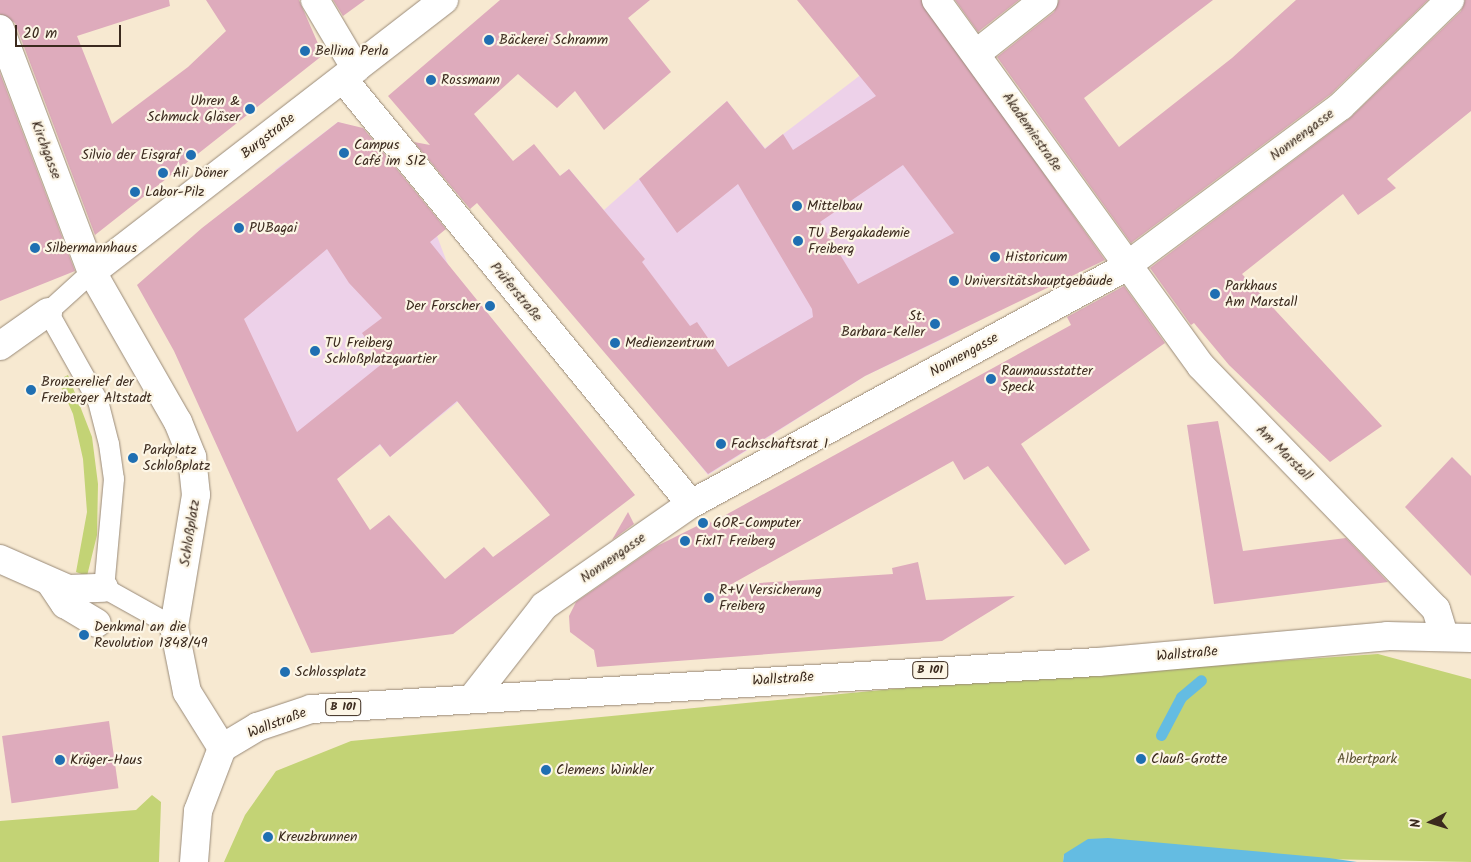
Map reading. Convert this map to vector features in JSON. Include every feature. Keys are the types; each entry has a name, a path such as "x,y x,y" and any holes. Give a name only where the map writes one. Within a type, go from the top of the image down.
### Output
{"street":[{"name":"Prüferstraße","path":"315,0 349,74 691,504"},
{"name":"Burgstraße","path":"92,272 444,0"},
{"name":"Akademiestraße","path":"936,0 977,53 1125,267"},
{"path":"977,53 1044,0"},
{"name":"Nonnengasse","path":"473,697 544,606 691,504 1125,267 1341,106 1450,0"},
{"name":"Kirchgasse","path":"0,29 92,272"},
{"name":"Am Marstall","path":"1125,267 1237,407 1436,609 1444,636"},
{"name":"Schloßplatz","path":"92,272 178,422 192,457 196,496 174,627 187,692 222,748"},
{"path":"0,346 40,317"},
{"path":"0,559 50,581 83,591 104,588"},
{"path":"50,581 65,604 97,623"},
{"name":"Wallstraße","path":"222,748 257,728 311,709 473,697 1098,662 1387,636 1471,638"},
{"path":"194,862 198,811 222,748"}],"lane":[{"path":"92,272 40,317 98,401 109,444 114,479 104,588 174,627"}],"shaded area":[{"name":"TU Bergakademie Freiberg","path":"926,25 1094,253 949,336 865,376 708,475 617,363 560,176 569,169 604,210 727,101 765,148"},
{"path":"338,122 348,125 437,236 448,265 519,352 390,457 380,445 259,537 244,319 316,232 275,170"}],"green space":[{"path":"68,375 92,437 98,484 97,535 87,576 76,572 87,512 83,459 73,414 58,380"},
{"name":"Albertpark","path":"1378,654 1471,679 1471,862 1064,854 1063,862 224,862 245,815 276,771 351,741 924,686"},
{"path":"152,795 161,802 159,862 0,862 0,821 136,810"}],"water":[{"path":"1108,838 1357,862 1063,862 1064,854 1088,839"}],"building":[{"path":"0,0 169,0 170,6 77,36 112,124 188,67 226,31 206,0 299,0 323,55 95,235 15,23 0,14"},
{"path":"333,0 365,0 343,16"},
{"name":"TU Bergakademie Freiberg","path":"500,0 650,0 628,18 671,72 604,130 575,91 557,108 518,74 474,114 513,161 534,144 560,176 569,169 645,259 642,262 690,326 697,322 728,367 813,317 812,309 738,184 677,233 639,179 727,101 765,149 783,134 793,150 876,96 797,0 921,0 1105,260 865,376 708,474 477,203 470,209 414,142 430,145 388,96","holes":["903,165 954,233 858,284 820,222"]},
{"path":"955,0 1019,0 978,32"},
{"path":"1059,0 1213,0 1084,98 1119,147 1232,58 1296,0 1428,0 1331,94 1131,243 997,57 1054,12"},
{"path":"1465,0 1471,0 1471,111 1387,179 1396,188 1358,215 1343,194 1242,274 1382,426 1330,462 1229,365 1194,323 1191,325 1150,268 1350,118 1461,11"},
{"name":"Silbermannhaus","path":"0,73 75,271 0,301"},
{"path":"338,122 363,128 446,229 430,242 635,495 453,634 311,653 174,351 137,285 202,228","holes":["327,249 349,283 382,318 362,333 383,363 297,432 244,319","457,401 550,515 493,557 484,547 445,579 389,515 370,530 337,479 380,444 390,457"]},
{"path":"1124,286 1165,343 1021,444 1090,550 1065,565 988,466 964,480 953,461 730,585 893,574 892,568 918,562 926,600 1015,596 942,641 597,667 594,650 570,632 569,616 576,602 657,546 709,520 711,523 1071,325 1067,317"},
{"path":"1218,421 1243,551 1346,538 1388,582 1214,604 1187,425"},
{"path":"1452,457 1471,476 1471,576 1405,507"},
{"path":"628,512 634,524 612,540"},
{"name":"Krüger-Haus","path":"109,721 118,788 12,803 2,736"}],"waterway":[{"path":"1161,735 1181,697 1201,680"}],"place":[{"name":"Bäckerei Schramm","path":"489,40"},
{"name":"Bellina Perla","path":"305,51"},
{"name":"Rossmann","path":"431,80"},
{"name":"Uhren & Schmuck Gläser","path":"250,109"},
{"name":"Campus Café im SIZ","path":"344,153"},
{"name":"Silvio der Eisgraf","path":"191,155"},
{"name":"Ali Döner","path":"163,173"},
{"name":"Labor-Pilz","path":"135,192"},
{"name":"Mittelbau","path":"797,206"},
{"name":"PUBagai","path":"239,228"},
{"name":"TU Bergakademie Freiberg","path":"798,241"},
{"name":"Silbermannhaus","path":"35,248"},
{"name":"Historicum","path":"995,257"},
{"name":"Universitätshauptgebäude","path":"954,281"},
{"name":"Parkhaus Am Marstall","path":"1215,294"},
{"name":"Der Forscher","path":"490,306"},
{"name":"St. Barbara-Keller","path":"935,324"},
{"name":"Medienzentrum","path":"615,343"},
{"name":"TU Freiberg Schloßplatzquartier","path":"315,351"},
{"name":"Raumausstatter Speck","path":"991,379"},
{"name":"Bronzerelief der Freiberger Altstadt","path":"31,390"},
{"name":"Fachschaftsrat 1","path":"721,444"},
{"name":"Parkplatz Schloßplatz","path":"133,458"},
{"name":"GOR-Computer","path":"703,523"},
{"name":"FixIT Freiberg","path":"685,541"},
{"name":"R+V Versicherung Freiberg","path":"709,598"},
{"name":"Denkmal an die Revolution 1848/49","path":"84,635"},
{"name":"Schlossplatz","path":"285,672"},
{"name":"Clauß-Grotte","path":"1141,759"},
{"name":"Krüger-Haus","path":"60,760"},
{"name":"Clemens Winkler","path":"546,770"},
{"name":"Kreuzbrunnen","path":"268,837"}]}
